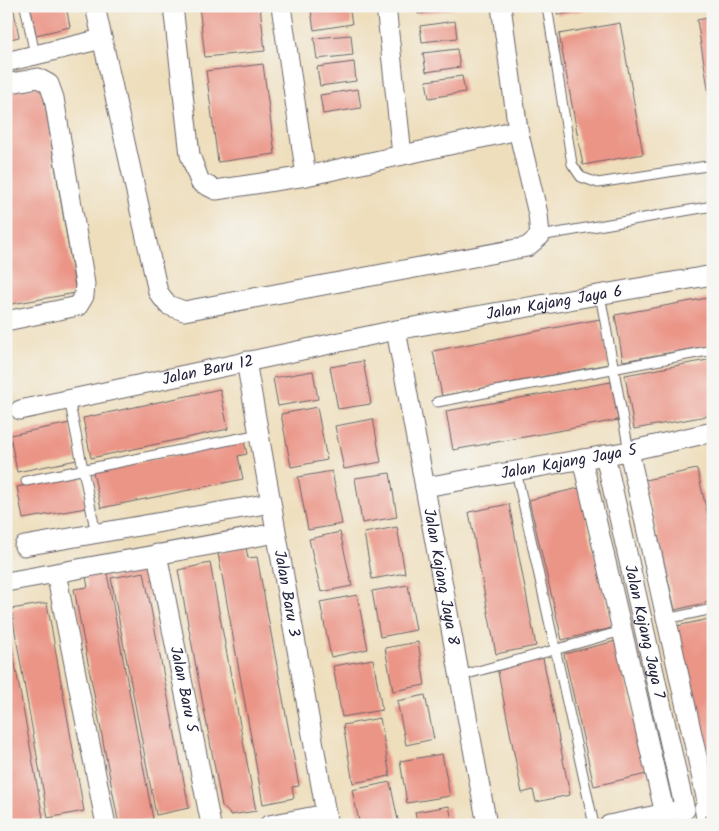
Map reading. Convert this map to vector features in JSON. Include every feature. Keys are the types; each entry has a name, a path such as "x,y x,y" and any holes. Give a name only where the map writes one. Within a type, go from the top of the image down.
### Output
{"street":[{"path":"95,6 158,292 168,305 184,311 527,247 540,236 538,214 518,130 501,6"},
{"path":"173,6 190,155 200,182 216,190 306,176 518,130"},
{"path":"281,6 306,176"},
{"path":"386,6 402,155"},
{"path":"6,62 102,39"},
{"path":"6,84 38,78 48,84 54,98 85,284 84,296 78,306 6,321"},
{"name":"Jalan Kajang Jaya 6","path":"396,330 713,275"},
{"name":"Jalan Baru 12","path":"20,410 68,398 396,330"},
{"name":"Jalan Kajang Jaya 8","path":"396,330 487,825"},
{"name":"Jalan Baru 3","path":"246,361 327,819"},
{"name":"Jalan Kajang Jaya 5","path":"425,487 629,451 713,432"},
{"path":"609,825 665,814 701,810 666,619 629,451"},
{"name":"Jalan Kajang Jaya 7","path":"605,455 701,810"},
{"path":"582,459 665,814"},
{"path":"24,546 271,503"},
{"path":"6,582 276,533"},
{"name":"Jalan Baru 5","path":"157,554 211,825"},
{"path":"56,573 106,825"},
{"path":"269,825 327,819"}],"lane":[{"path":"25,6 35,55"},
{"path":"546,6 572,164 581,177 598,183 713,165"},
{"path":"540,236 713,206"},
{"path":"600,295 629,451"},
{"path":"437,402 713,350"},
{"path":"68,398 96,534"},
{"path":"26,481 260,434"},
{"path":"516,471 594,825"},
{"path":"666,619 713,609"},
{"path":"460,676 622,631"}],"building":[{"path":"6,6 13,6 19,37 6,40"},
{"path":"30,6 66,6 70,27 36,35"},
{"path":"199,6 260,6 265,51 205,57"},
{"path":"349,6 352,24 314,30 311,11"},
{"path":"417,6 455,6 455,9 418,14"},
{"path":"556,6 601,6 601,7 558,15"},
{"path":"713,17 713,113 712,113 697,20"},
{"path":"455,21 457,38 422,42 420,26"},
{"path":"620,23 643,154 583,165 559,34"},
{"path":"351,35 353,55 317,59 314,38"},
{"path":"457,49 460,67 426,72 423,53"},
{"path":"354,62 356,81 320,86 317,67"},
{"path":"263,64 275,154 218,162 206,71"},
{"path":"462,76 465,92 429,98 426,81"},
{"path":"42,86 76,293 6,305 6,92"},
{"path":"358,89 361,108 323,114 320,95"},
{"path":"713,297 713,345 623,361 615,315"},
{"path":"600,319 609,364 442,396 433,351"},
{"path":"713,359 713,415 634,429 625,375"},
{"path":"363,361 371,404 338,409 330,367"},
{"path":"313,371 318,399 278,406 273,378"},
{"path":"611,382 618,420 453,450 446,411"},
{"path":"220,389 228,429 91,458 83,418"},
{"path":"317,407 327,460 291,467 281,414"},
{"path":"373,419 381,462 344,469 335,426"},
{"path":"70,423 77,460 17,472 10,435"},
{"path":"244,441 247,454 238,456 243,479 101,508 93,472"},
{"path":"697,469 713,538 713,601 675,610 645,480"},
{"path":"332,471 342,524 308,530 298,477"},
{"path":"390,473 397,517 362,523 355,478"},
{"path":"80,475 86,508 23,519 17,487"},
{"path":"579,488 612,628 562,640 529,500"},
{"path":"509,504 536,646 496,654 469,512"},
{"path":"397,527 405,573 372,579 364,533"},
{"path":"340,532 352,586 321,592 309,539"},
{"path":"246,547 248,558 257,557 299,786 292,787 294,798 263,804 218,553"},
{"path":"210,563 256,811 231,815 222,806 178,570"},
{"path":"144,572 189,808 156,815 111,578"},
{"path":"107,573 153,819 124,825 119,825 74,589 88,587 86,577"},
{"path":"408,585 416,630 380,637 372,591"},
{"path":"357,595 368,649 331,657 320,602"},
{"path":"47,603 84,811 48,818 11,609"},
{"path":"6,614 43,818 10,823 6,800"},
{"path":"713,618 713,764 708,765 677,626"},
{"path":"616,641 647,774 594,786 564,654"},
{"path":"418,642 425,685 393,691 385,648"},
{"path":"543,658 570,795 536,802 533,790 522,793 497,667"},
{"path":"373,659 382,710 342,717 333,666"},
{"path":"425,695 434,739 406,745 397,701"},
{"path":"380,718 390,776 353,783 343,725"},
{"path":"442,754 450,796 407,803 400,761"},
{"path":"390,782 399,825 360,825 352,790"},
{"path":"449,806 453,825 418,825 415,812"}]}
